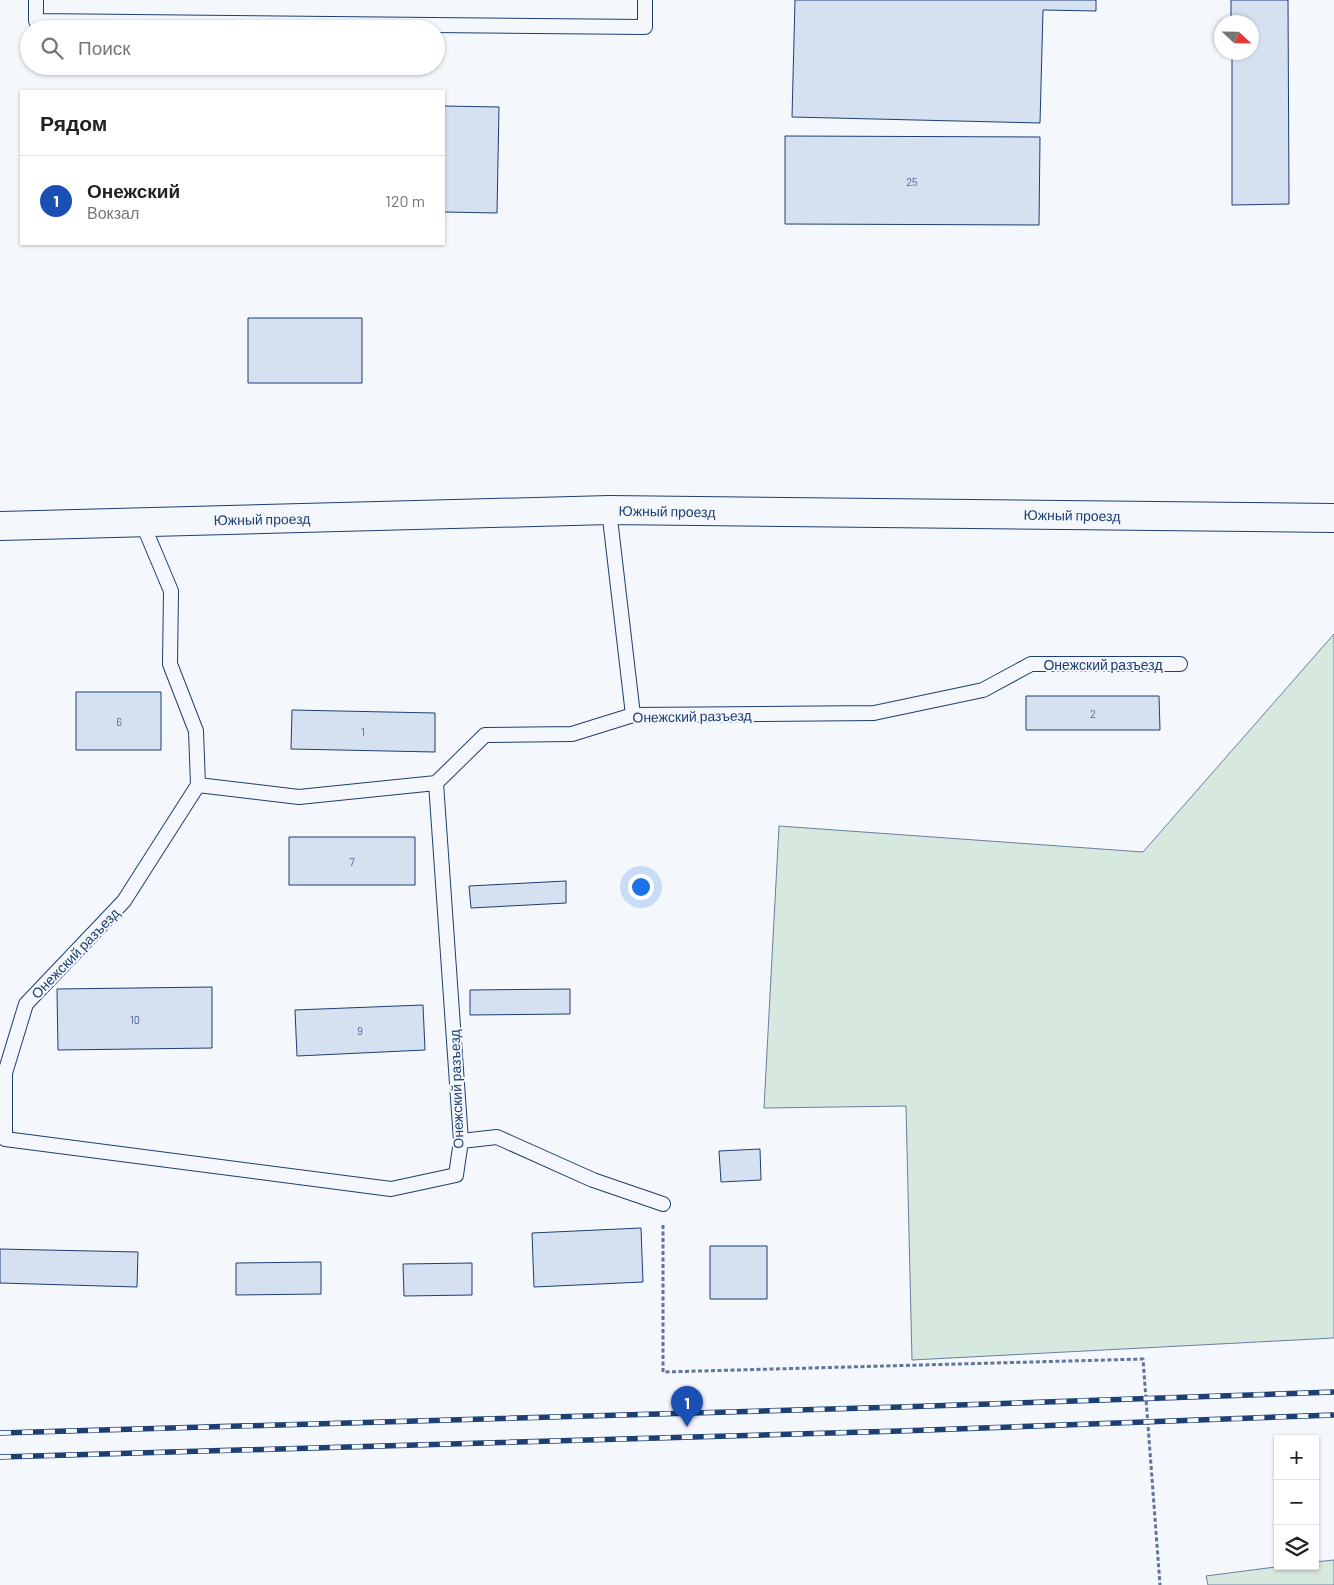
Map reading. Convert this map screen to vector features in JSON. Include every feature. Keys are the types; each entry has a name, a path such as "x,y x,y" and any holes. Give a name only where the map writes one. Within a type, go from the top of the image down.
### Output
{"street":[{"name":"Южный проезд","path":"0,526 609,510 1334,518"}],"lane":[{"path":"36,0 36,20"},
{"path":"445,25 645,27 645,0"},
{"path":"609,510 633,715"},
{"path":"142,522 172,591 170,664 196,731 198,785 299,797 436,782"},
{"name":"Онежский разъезд","path":"198,785 124,901 26,1004 6,1073 2,1139 391,1190 456,1175 461,1141 436,782 485,735 572,734 633,715 874,713 982,690 1031,664 1180,664"},
{"path":"461,1141 497,1137 593,1180 663,1204"}],"path":[{"path":"663,1204 662,1372 1143,1359 1160,1585"}],"shaded area":[{"path":"1334,634 1334,1338 912,1360 906,1106 764,1108 779,826 1143,852"},
{"path":"1334,1560 1334,1585 1208,1585 1206,1576 1274,1567 1274,1570 1319,1570 1319,1562"}],"building":[{"path":"795,0 1096,0 1096,11 1043,10 1040,123 792,117"},
{"path":"1231,0 1288,0 1289,204 1232,205 1232,60 1259,60 1259,15 1231,15"},
{"path":"445,106 499,107 497,213 445,212"},
{"path":"785,136 1040,137 1039,225 785,224"},
{"path":"248,318 362,318 362,383 248,383"},
{"path":"76,692 161,692 161,750 76,750"},
{"path":"1026,696 1159,696 1160,730 1026,730"},
{"path":"292,710 435,713 435,752 291,749"},
{"path":"289,837 415,837 415,885 289,885"},
{"path":"566,881 566,903 471,908 469,886"},
{"path":"212,987 212,1048 58,1050 57,989"},
{"path":"570,989 570,1014 470,1015 470,990"},
{"path":"423,1005 425,1050 297,1056 295,1010"},
{"path":"760,1149 761,1180 721,1182 719,1151"},
{"path":"641,1228 643,1282 534,1287 532,1233"},
{"path":"710,1246 767,1246 767,1299 710,1299"},
{"path":"0,1249 138,1252 137,1287 0,1283"},
{"path":"321,1262 321,1294 236,1295 236,1263"},
{"path":"472,1263 472,1295 404,1296 403,1264"}],"railway":[{"path":"0,1433 900,1407 1334,1392"},
{"path":"0,1457 900,1431 1334,1415"}],"place":[{"name":"Онежский","path":"687,1427"}]}
